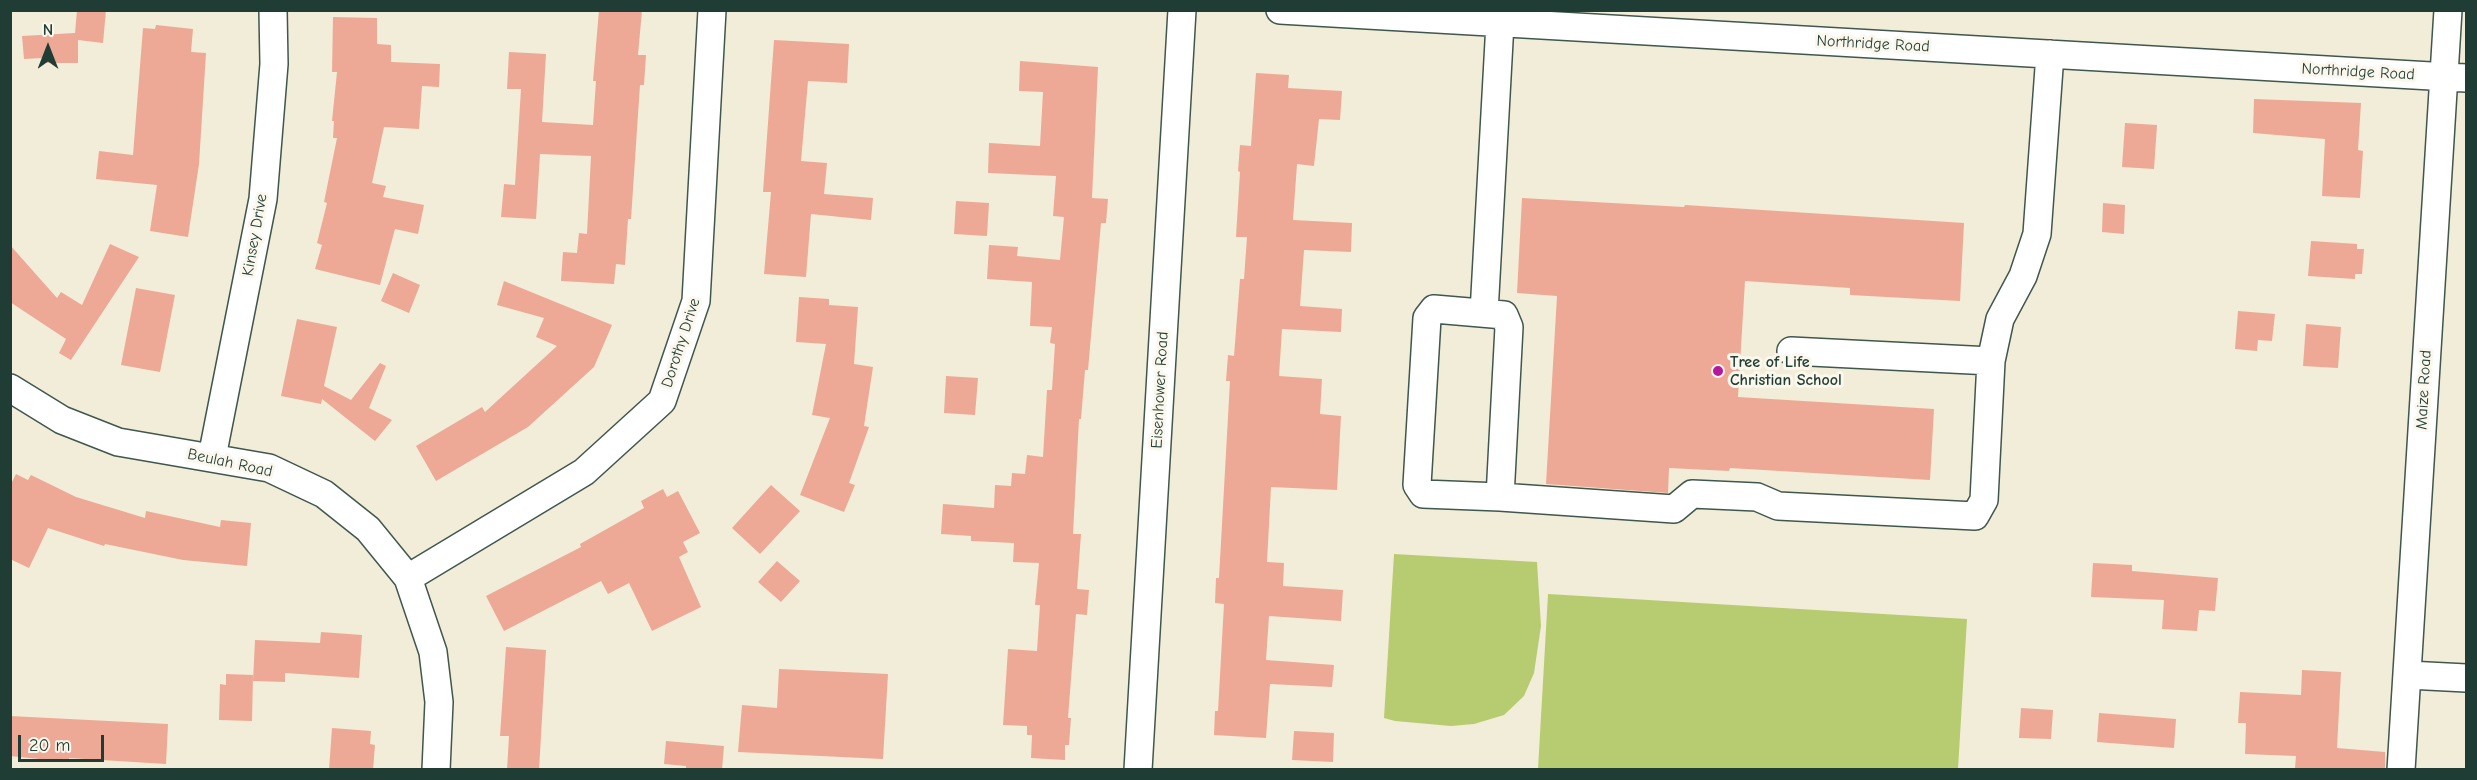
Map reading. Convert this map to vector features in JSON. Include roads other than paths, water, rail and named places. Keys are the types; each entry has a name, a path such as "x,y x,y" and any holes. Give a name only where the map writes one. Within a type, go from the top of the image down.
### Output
{"street":[{"name":"Kinsey Drive","path":"212,457 263,199 274,64 273,10"},
{"name":"Dorothy Drive","path":"408,578 584,472 662,401 696,301 712,10"},
{"name":"Eisenhower Road","path":"1138,770 1182,10"},
{"name":"Northridge Road","path":"1280,10 2455,77"},
{"name":"Maize Road","path":"2401,770 2455,77 2448,10"},
{"path":"1484,313 1500,24"},
{"path":"1500,497 1509,327 1504,315 1434,309 1427,318 1417,485 1423,494 1674,509 1692,494 1757,497 1778,506 1975,516 1984,500 1991,361 2000,319 2023,276 2037,234 2050,54"},
{"path":"1791,351 1991,361"},
{"name":"Beulah Road","path":"10,388 62,420 118,442 269,468 324,494 368,529 408,578 433,652 439,702 435,770"},
{"path":"2408,675 2466,678"}],"place":[{"name":"Tree of Life Christian School","path":"1718,371"}]}
